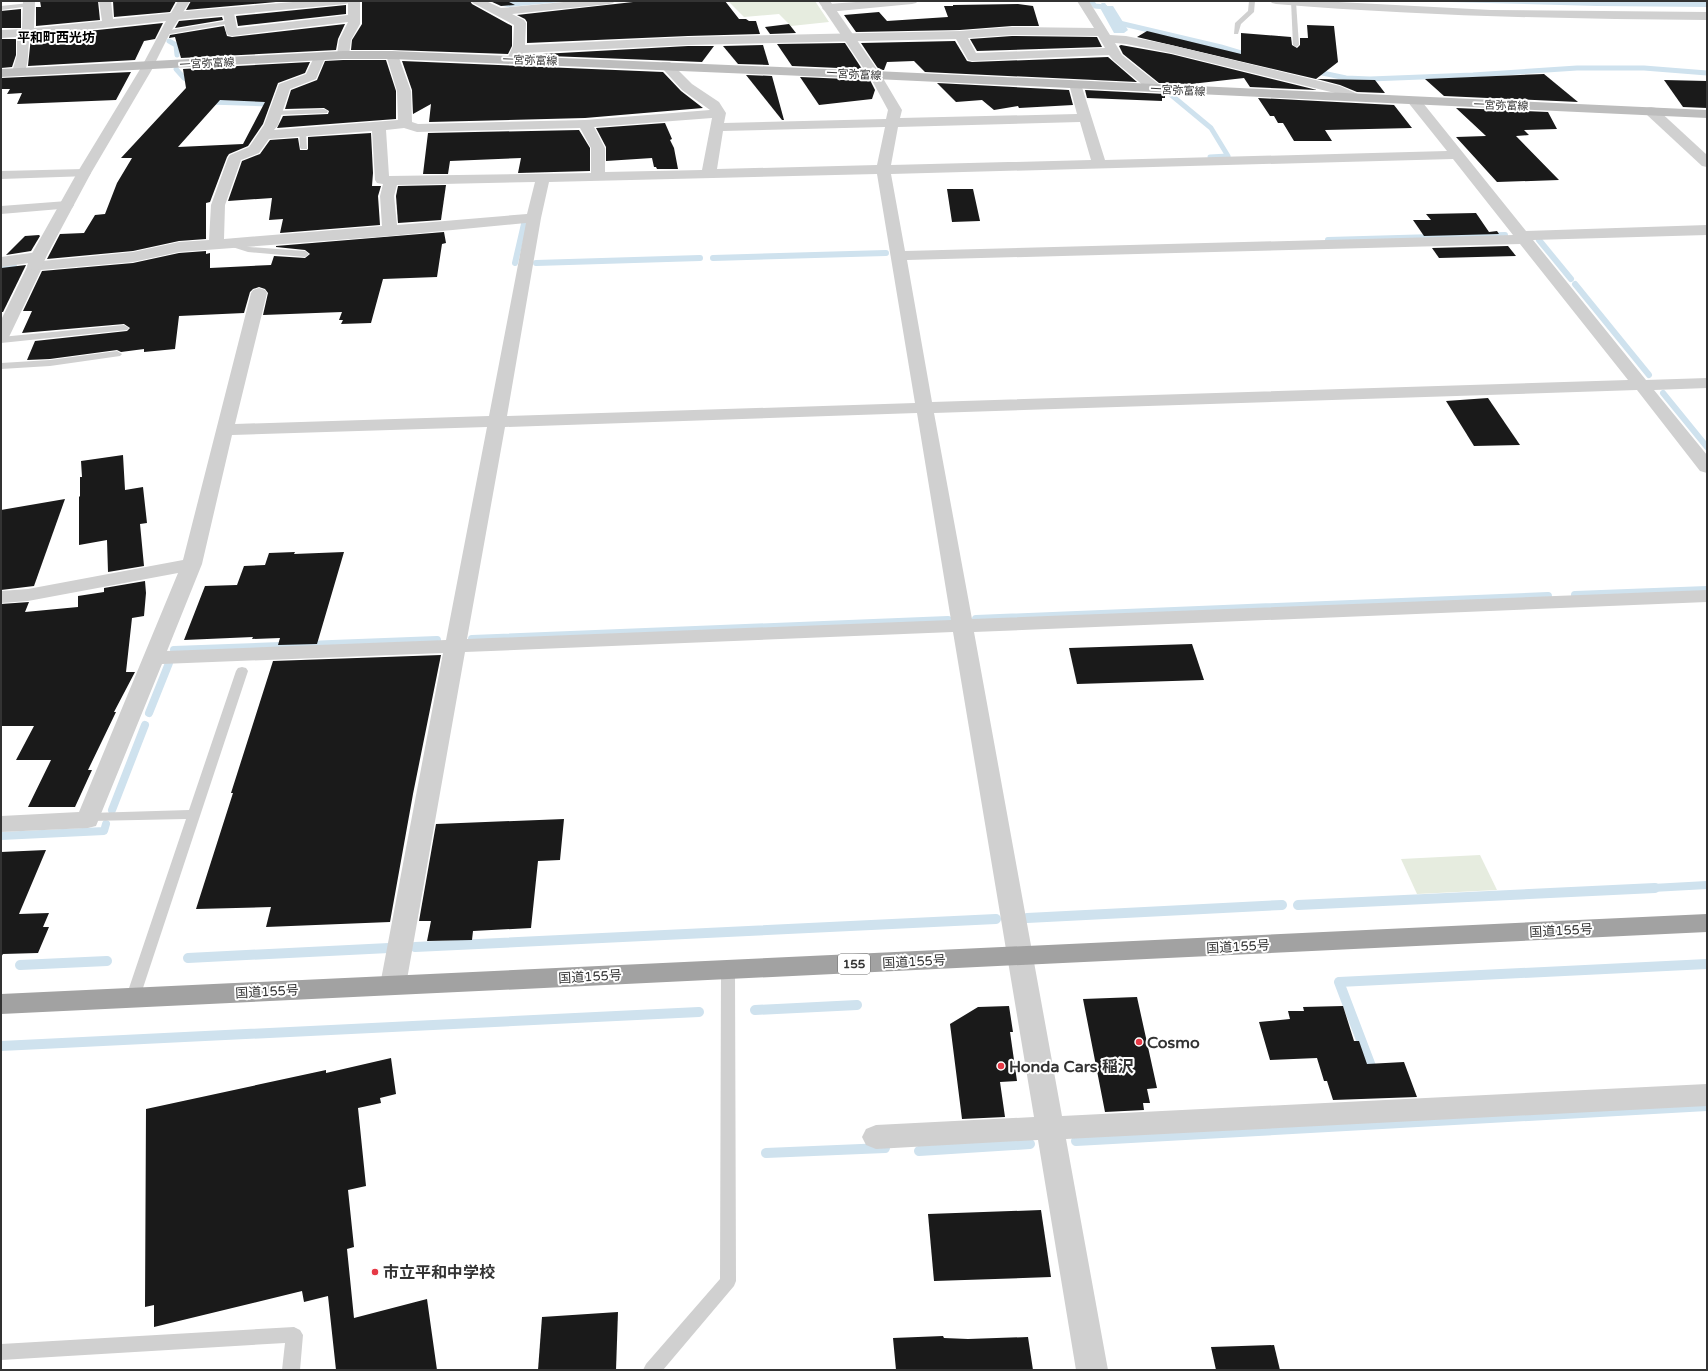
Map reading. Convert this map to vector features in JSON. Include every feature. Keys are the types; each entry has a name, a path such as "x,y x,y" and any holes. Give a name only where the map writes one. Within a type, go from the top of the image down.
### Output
{"highway":[{"name":"国道155号","path":"1,1004 1707,924"}],"main road":[{"name":"一宮弥富線","path":"1,73 343,55 516,54 608,63 1707,114"}],"street":[{"path":"105,1 108,24"},
{"path":"1,337 37,261 84,173 148,66 164,33 184,1"},
{"path":"1,34 26,33 175,16 230,16 346,1"},
{"path":"343,55 345,40 354,24 354,1"},
{"path":"477,1 520,23 521,35 516,54 598,46 688,42 960,35 1012,31 1105,35 1179,50 1340,90 1356,98"},
{"path":"500,12 608,1"},
{"path":"826,4 912,1"},
{"path":"1083,1 1117,57 1156,88"},
{"path":"1276,1 1454,12 1707,16"},
{"path":"18,72 23,55 22,45 26,33 29,3"},
{"path":"826,4 875,75 895,110 883,169 1092,1370"},
{"path":"230,16 232,32 354,18"},
{"path":"960,35 972,57 1114,50"},
{"path":"598,46 608,63"},
{"path":"392,55 404,91 405,124"},
{"path":"223,244 218,205 235,158 254,150 271,125 284,87 311,76 320,56"},
{"path":"666,65 687,87 714,105 719,113 709,174"},
{"path":"1074,84 1099,164"},
{"path":"1414,101 1707,467"},
{"path":"1651,111 1707,163"},
{"path":"264,134 405,124 417,128 585,124 719,113"},
{"path":"717,127 1085,118"},
{"path":"585,124 598,148 598,176"},
{"path":"378,126 382,180 543,178 1457,155"},
{"path":"1,175 84,173"},
{"path":"393,985 498,421 534,218 543,178"},
{"path":"390,180 387,196 390,230"},
{"path":"1,210 67,206"},
{"path":"1,262 133,257 179,247 534,218"},
{"path":"898,256 1707,230"},
{"path":"1,824 88,820 90,817 192,564 259,293"},
{"path":"224,430 1707,383"},
{"path":"1,597 28,595 192,564"},
{"path":"154,658 1707,596"},
{"path":"876,1136 1050,1129 1707,1095"}],"lane":[{"path":"1236,34 1238,23 1251,12 1252,1"},
{"path":"1293,2 1296,45"},
{"path":"1,8 29,3"},
{"path":"164,33 230,16"},
{"path":"74,28 76,40"},
{"path":"275,113 324,111"},
{"path":"302,132 304,147"},
{"path":"223,244 248,249 305,254"},
{"path":"1,340 124,328"},
{"path":"1,366 50,363 117,354"},
{"path":"133,997 242,671"},
{"path":"90,817 194,814"},
{"path":"652,1370 728,1282 728,970"},
{"path":"1,1352 294,1335 291,1370"}],"shaded area":[{"path":"728,1 815,1 829,22 791,26 779,14 744,17"},
{"path":"1480,855 1497,890 1417,894 1401,859"}],"water":[{"path":"508,1 561,2 508,7 498,5 510,2"},
{"path":"1409,1 1707,1 1707,7 1597,6"},
{"path":"1101,3 1105,3 1107,6 1113,6 1128,30 1124,33 1114,33 1099,6 1103,6"}],"building":[{"path":"40,1 98,1 100,20 36,26 36,7 41,7"},
{"path":"113,1 176,1 170,12 114,17"},
{"path":"191,1 287,1 186,10"},
{"path":"362,1 470,1 472,4 512,26 512,46 508,54 351,50 352,40 362,24"},
{"path":"490,1 507,1 515,5 501,6"},
{"path":"642,1 725,1 739,19 756,21 760,34 527,43 527,22 525,19 517,15"},
{"path":"1018,4 1033,6 1039,26 1012,26 960,30 856,32 844,15 879,12 887,21 948,17 944,6"},
{"path":"346,5 346,14 238,26 236,16"},
{"path":"21,9 21,28 1,28 1,11"},
{"path":"222,17 223,20 175,28 179,21"},
{"path":"163,23 155,39 144,41 135,60 28,66 31,37 70,33 72,40 77,43 80,40 79,32"},
{"path":"345,24 338,39 336,50 181,58 175,37 169,38 170,35 224,26 227,36 232,37"},
{"path":"789,24 796,33 770,34 765,27"},
{"path":"1307,25 1334,26 1338,62 1316,79 1137,37 1147,31 1241,54 1241,33 1291,37 1292,45 1297,48 1300,45 1300,38 1308,38"},
{"path":"1012,36 1097,37 1102,47 977,51 970,39"},
{"path":"1,39 16,39 16,55 12,67 1,68"},
{"path":"955,41 967,61 972,62 1108,57 1137,82 925,72 914,61 887,62 884,70 879,70 861,43"},
{"path":"845,43 862,69 792,66 777,44"},
{"path":"763,45 769,65 738,64 723,46"},
{"path":"1121,45 1171,54 1317,90 1250,87 1244,78 1191,84 1159,83 1123,54 1119,46"},
{"path":"688,46 714,46 702,62 524,55"},
{"path":"386,60 396,91 396,119 277,128 283,116 328,114 329,111 324,108 285,109 291,90 317,80 325,61"},
{"path":"402,61 663,72 681,91 703,108 585,118 429,122 431,104 413,114 412,90"},
{"path":"310,62 305,73 278,83 263,124 248,146 229,154 227,157 210,202 206,203 206,239 179,241 133,251 47,259 60,234 84,233 95,215 105,214 117,183 132,158 121,158 186,88 183,69","holes":["220,100 265,102 243,144 178,147"]},
{"path":"131,72 116,100 17,104 22,93 7,94 10,89 1,89 1,78"},
{"path":"1544,74 1578,102 1444,96 1425,79"},
{"path":"746,75 772,76 784,120 782,120"},
{"path":"800,77 870,80 875,90 872,99 819,105"},
{"path":"1317,79 1375,80 1385,93 1357,92 1340,85"},
{"path":"1664,80 1707,81 1707,108 1683,107"},
{"path":"937,83 1069,90 1073,105 1019,108 1018,106 994,110 982,100 956,102"},
{"path":"1085,90 1165,94 1165,98 1162,98 1162,101 1087,98"},
{"path":"1258,98 1394,105 1412,128 1325,130 1332,141 1294,141 1283,123 1278,123 1274,116 1270,116"},
{"path":"1456,108 1548,112 1557,129 1524,130 1529,135 1516,136 1559,180 1497,182 1456,137 1486,136"},
{"path":"665,123 672,139 670,140 674,148 678,169 657,169 654,167 652,158 606,161 606,147 596,128"},
{"path":"579,130 590,148 590,171 518,173 521,158 450,161 448,174 423,174 428,133"},
{"path":"371,133 373,173 372,186 381,186 378,196 380,225 280,233 283,219 269,220 272,198 228,201 242,161 260,154 270,140 298,138 300,150 307,150 308,137"},
{"path":"446,185 441,220 398,223 396,196 398,186"},
{"path":"947,189 973,189 980,221 952,222"},
{"path":"1476,213 1489,232 1497,231 1499,234 1424,236 1413,220 1431,220 1426,214"},
{"path":"444,232 446,243 442,244 437,277 383,279 371,323 341,324 343,320 339,320 342,312 263,315 268,293 265,289 259,287 250,292 244,313 179,316 175,349 144,352 144,349 121,352 117,350 50,359 27,360 35,341 127,331 130,328 124,324 22,333 32,311 23,311 42,271 133,263 179,253 206,251 206,254 210,253 210,268 271,265 274,256 305,258 310,254 305,250 276,246"},
{"path":"25,236 40,236 31,251 6,255"},
{"path":"1508,246 1516,256 1439,258 1432,248"},
{"path":"26,265 3,312 1,312 1,268"},
{"path":"1488,398 1520,445 1474,446 1446,401"},
{"path":"123,455 125,490 143,487 147,523 140,524 144,566 108,572 107,540 79,545 79,497 80,477 82,477 81,461"},
{"path":"65,499 34,586 1,590 1,510"},
{"path":"295,552 294,554 344,552 317,644 278,645 280,638 252,639 253,637 184,640 205,586 237,585 244,566 265,565 269,553"},
{"path":"145,581 146,593 144,616 132,618 126,672 135,672 114,712 116,712 88,770 92,770 75,807 28,807 51,760 16,760 34,726 1,726 1,604 29,602 25,612 78,607 78,596 104,592 104,588"},
{"path":"1192,644 1204,680 1077,684 1069,648"},
{"path":"441,655 413,794 390,922 266,927 271,907 196,909 273,661"},
{"path":"564,819 560,860 538,861 531,928 473,931 472,940 427,941 431,921 419,921 436,824"},
{"path":"46,850 19,914 49,913 43,927 49,927 38,953 3,954 1,957 1,852"},
{"path":"1137,997 1157,1088 1147,1089 1150,1103 1143,1103 1144,1110 1105,1112 1083,999"},
{"path":"1009,1006 1013,1032 1010,1032 1017,1081 1000,1082 1005,1117 962,1119 950,1024 978,1007"},
{"path":"1343,1006 1354,1041 1359,1041 1367,1064 1404,1062 1417,1097 1333,1100 1327,1081 1324,1081 1317,1058 1270,1060 1259,1022 1290,1019 1288,1011 1304,1011 1303,1007"},
{"path":"391,1058 396,1094 380,1098 381,1103 358,1108 366,1186 348,1190 354,1247 347,1249 354,1318 427,1299 437,1370 336,1370 328,1296 304,1302 302,1291 154,1327 154,1305 145,1307 146,1109 326,1070 326,1073"},
{"path":"1041,1210 1051,1277 934,1281 928,1214"},
{"path":"618,1312 616,1370 538,1370 542,1317"},
{"path":"943,1336 944,1338 968,1339 1028,1337 1033,1370 896,1370 893,1338"},
{"path":"1274,1345 1280,1370 1216,1370 1211,1347"}],"waterway":[{"path":"1091,1 1095,6 1105,7"},
{"path":"1115,22 1221,47 1251,56"},
{"path":"169,41 176,45 177,55"},
{"path":"1313,71 1346,78 1370,79 1473,75 1577,68 1644,68 1707,73"},
{"path":"176,69 184,78 193,84"},
{"path":"1170,94 1211,128 1228,156 1210,157"},
{"path":"209,102 268,104"},
{"path":"515,263 524,224"},
{"path":"1328,240 1505,235"},
{"path":"1539,240 1571,279"},
{"path":"713,258 886,253"},
{"path":"536,263 700,258"},
{"path":"1,268 14,266"},
{"path":"1575,284 1649,375"},
{"path":"1663,393 1707,447"},
{"path":"1575,595 1707,590"},
{"path":"976,619 1548,596"},
{"path":"472,639 948,620"},
{"path":"174,650 437,640"},
{"path":"149,713 169,663"},
{"path":"112,810 145,725"},
{"path":"1,836 104,831 106,824"},
{"path":"1634,889 1707,885"},
{"path":"1634,889 1655,888"},
{"path":"1298,905 1634,889"},
{"path":"1027,918 1282,905"},
{"path":"415,947 996,919"},
{"path":"188,958 389,948"},
{"path":"20,965 107,961"},
{"path":"1374,1074 1339,982 1707,964"},
{"path":"755,1010 857,1005"},
{"path":"1,1046 699,1012"},
{"path":"1076,1141 1707,1106"},
{"path":"919,1151 1030,1144"},
{"path":"766,1153 885,1148"}],"place":[{"name":"Cosmo","path":"1139,1042"},
{"name":"Honda Cars 稲沢","path":"1001,1066"},
{"name":"市立平和中学校","path":"375,1272"}],"district":[{"name":"平和町西光坊","path":"56,37"}]}
